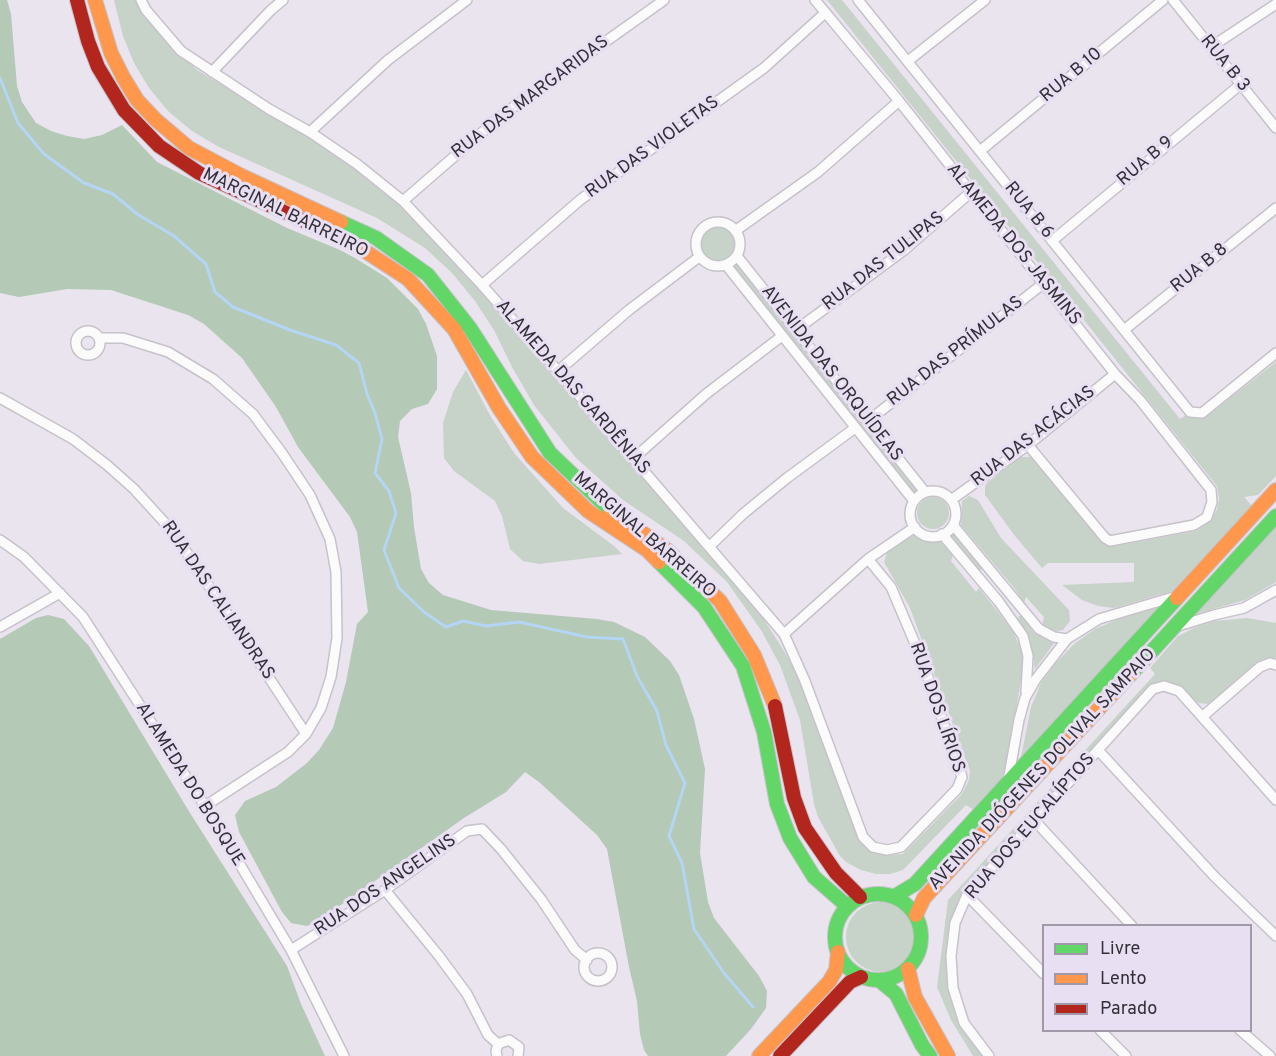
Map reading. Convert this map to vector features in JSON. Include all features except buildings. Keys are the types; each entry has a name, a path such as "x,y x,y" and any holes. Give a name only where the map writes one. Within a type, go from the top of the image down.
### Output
{"street":[{"name":"MARGINAL BARREIRO","path":"77,0 98,67 124,110 159,146 199,173 354,244 408,279 454,329 499,408 532,457 588,511 647,550 704,607 743,666 764,732 777,804 790,838 814,877 847,906"},
{"name":"MARGINAL BARREIRO","path":"95,0 111,53 123,77 137,100 156,120 189,148 240,175 376,238 428,275 470,328 550,453 612,512 667,550 720,601 754,655 773,700 794,798 804,828 836,873 860,897"},
{"name":"ALAMEDA DAS GARDÊNIAS","path":"141,0 146,10 181,51 310,132 357,164 403,201 482,285 558,370 784,634 805,681 863,837 873,847 887,850 901,846"},
{"path":"212,72 283,0"},
{"path":"310,132 388,60 467,0"},
{"name":"RUA DAS MARGARIDAS","path":"403,201 501,116 664,0"},
{"name":"ALAMEDA DOS JASMINS","path":"815,0 899,101 1115,374 1140,400 1211,490 1212,502 1207,517 1194,525 1110,541 1105,538 1028,445"},
{"name":"RUA B 6","path":"858,0 1190,412 1203,413 1276,353"},
{"path":"908,62 985,0"},
{"name":"RUA B 10","path":"980,151 1163,0"},
{"name":"RUA B 3","path":"1173,0 1276,128"},
{"path":"1211,47 1276,4"},
{"name":"RUA DAS VIOLETAS","path":"482,285 580,200 764,68 825,13"},
{"name":"RUA B 9","path":"1052,241 1241,84"},
{"path":"735,231 818,171 899,101"},
{"name":"RUA DAS TULIPAS","path":"796,330 903,251 971,192"},
{"name":"RUA B 8","path":"1124,330 1276,208"},
{"path":"717,222 724,223 735,231 740,243 737,256 726,265 711,266 699,257 695,244 700,231 704,226 717,222"},
{"name":"AVENIDA DAS ORQUÍDEAS","path":"737,256 925,492"},
{"path":"558,370 629,310 699,257"},
{"name":"AVENIDA DAS ORQUÍDEAS","path":"726,265 914,501"},
{"name":"RUA DAS PRÍMULAS","path":"868,421 1044,283"},
{"path":"633,459 706,394 782,336"},
{"path":"99,338 123,338 168,352 213,379 253,414 282,453 310,495 330,539 336,572 337,638 331,677 321,708 306,734 288,752 205,806"},
{"name":"RUA DAS ACÁCIAS","path":"951,500 1028,445 1115,374"},
{"name":"RUA DAS CALIANDRAS","path":"0,398 73,439 134,489 174,533 306,734"},
{"path":"710,546 743,514 787,478 855,428"},
{"name":"AVENIDA DIÓGENES DOLIVAL SAMPAIO","path":"895,896 915,884 1276,490"},
{"path":"925,492 939,492 951,500 956,512 953,525 942,534 927,535 915,527 910,514 914,501 925,492"},
{"name":"AVENIDA DIÓGENES DOLIVAL SAMPAIO","path":"916,915 924,898 1276,516"},
{"path":"953,525 1019,608 1039,629 1054,637 1067,639"},
{"path":"784,634 868,559 915,527"},
{"path":"942,534 1023,636 1026,645 1025,698"},
{"name":"ALAMEDA DO BOSQUE","path":"0,540 24,557 83,618 205,806 291,950 344,1056"},
{"name":"RUA DOS LÍRIOS","path":"868,559 891,587 922,660 962,777 957,789 901,846"},
{"path":"978,577 988,569"},
{"path":"1175,627 1244,608 1276,590"},
{"path":"0,627 60,593"},
{"name":"AVENIDA DIÓGENES DOLIVAL SAMPAIO","path":"1008,781 1018,720 1025,698 1036,679 1067,639 1099,619 1179,595"},
{"path":"1009,616 1019,608"},
{"path":"1276,665 1270,663 1260,667 1202,717 1276,800"},
{"name":"RUA DOS EUCALÍPTOS","path":"989,1056 964,1023 953,988 951,957 955,923 967,895 1153,689 1164,686 1179,691 1202,717"},
{"path":"1098,750 1215,877 1276,936"},
{"path":"1035,820 1130,924"},
{"name":"RUA DOS ANGELINS","path":"291,950 385,890 467,831 482,830 501,849 541,899 575,950 587,960"},
{"path":"385,890 439,956 466,994 488,1035 498,1044"},
{"path":"884,893 895,896 907,904 916,915 921,927 922,940 919,952 908,969 892,978 879,980 861,977 843,962 838,952 835,940 840,916 847,906 860,897 884,893"},
{"path":"967,895 1042,972"},
{"path":"759,1056 829,982 836,970 838,952"},
{"path":"908,969 915,997 948,1056"},
{"path":"780,1056 850,982 861,977"},
{"path":"879,980 896,994 930,1056"},
{"path":"1102,1032 1126,1056"},
{"path":"1242,1032 1270,1056"},
{"path":"497,1056 498,1044 505,1040 513,1041 519,1047 518,1056"}],"shaded area":[{"path":"114,0 135,0 165,40 197,70 356,168 402,207 466,275 749,599 763,618 801,681 815,714 858,838 871,851 883,855 903,854 962,794 969,780 970,771 910,608 884,562 887,553 916,534 928,540 940,541 953,555 951,561 976,592 979,588 1013,631 1022,652 1022,674 1007,763 1000,783 974,810 966,805 903,870 890,874 876,874 861,870 846,862 840,856 818,817 800,720 780,665 761,630 727,582 684,541 623,500 576,458 534,405 494,330 475,301 452,273 425,248 377,218 219,147 192,131 168,111 149,88 134,63 123,36"},
{"path":"827,0 842,0 1180,419 1186,415 1196,418 1206,417 1276,362 1276,476 1258,495 1244,497 1253,507 1179,589 1114,608 1098,606 1082,600 1062,585 1134,582 1134,563 1048,563 1042,568 985,495 985,486 988,482 1020,457 1031,457 1111,545 1116,546 1196,531 1211,520 1217,510 1219,498 1217,486"},
{"path":"718,227 730,232 735,244 730,256 718,261 706,256 701,244 706,232"},
{"path":"739,263 918,492 914,493 734,268 735,264"},
{"path":"466,370 491,417 514,453 563,508 622,554 539,564 523,561 510,549 502,516 495,501 454,471 444,458 443,423 453,392"},
{"path":"969,496 978,500 1001,538 1069,610 1070,621 1063,630 1051,632 1042,626 1044,617 1026,597 1024,603 961,525 962,501"},
{"path":"933,497 945,501 949,513 945,525 933,529 921,525 917,513 921,501"},
{"path":"1276,527 1276,582 1245,600 1196,614"},
{"path":"954,532 982,569 979,571 950,536"},
{"path":"1162,606 1020,762 1031,707 1041,683 1056,663 1074,644 1095,629"},
{"path":"1019,616 1022,616 1034,633 1055,642 1035,669 1031,645 1018,620"},
{"path":"1247,618 1276,623 1276,658 1266,659 1211,704 1198,703 1178,685 1163,682 960,900 954,914 948,957 948,988 962,1025 984,1056 973,1056 951,1020 937,987 948,900 1155,674 1150,668 1178,636 1215,621"},
{"path":"881,902 894,905 906,912 913,924 916,937 913,950 906,962 894,969 881,972 868,969 856,962 849,950 846,937 849,924 856,912 868,905"}],"green space":[{"path":"0,0 7,0 11,14 17,86 22,102 36,123 51,131 84,139 102,135 122,125 157,162 287,228 355,258 387,278 418,309 437,356 437,389 428,404 412,409 400,421 398,437 411,493 421,569 429,583 443,595 491,610 614,622 645,637 670,661 679,675 694,719 705,769 700,853 708,902 714,918 759,976 767,991 766,1008 751,1029 726,1056 648,1056 640,1034 637,1001 607,849 597,835 525,772 506,792 464,818 324,917 307,926 291,923 282,912 239,832 235,815 245,801 276,787 307,763 319,750 333,728 346,682 357,624 368,612 357,532 350,517 298,447 276,407 242,358 204,324 188,315 111,290 67,289 19,297 0,293"},
{"path":"48,615 64,619 89,646 190,813 287,966 301,1004 325,1056 0,1056 0,639 36,618"}],"waterway":[{"path":"0,78 18,123 44,154 84,183 113,194 137,214 174,236 206,264 215,292 233,307 290,330 336,345 359,363 382,439 375,473 389,491 396,513 384,550 399,588 424,612 446,627 463,621 486,626 519,622 587,637 623,639 637,676 657,711 666,745 685,783 669,836 682,863 694,929 724,973 753,1007"}],"traffic: fast":[{"path":"341,222 376,238 428,275 470,328 550,453 610,510"},
{"path":"1130,675 1276,516"},
{"path":"659,562 704,607 743,666 764,732 777,804 790,838 814,877 847,906"},
{"path":"895,896 915,884 1177,598"},
{"path":"870,894 886,894 909,906 918,920 921,937 918,954 909,968 886,980 870,980 854,973 842,961 835,945 835,929 842,913 854,901 870,894"},
{"path":"879,980 896,994 930,1056"}],"traffic: slow":[{"path":"95,0 111,53 123,77 137,100 156,120 189,148 240,175 341,222"},
{"path":"339,237 354,244 408,279 454,329 499,408 532,457 588,511 647,550 659,562"},
{"path":"1177,598 1276,490"},
{"path":"610,510 667,550 720,601 754,655 775,706"},
{"path":"916,915 924,898 1130,675"},
{"path":"759,1056 829,982 836,970 838,952"},
{"path":"908,969 915,997 948,1056"}],"traffic: jam":[{"path":"77,0 98,67 124,110 159,146 199,173 339,237"},
{"path":"775,706 794,798 805,828 836,873 860,897"},
{"path":"780,1056 850,982 861,977"}]}
